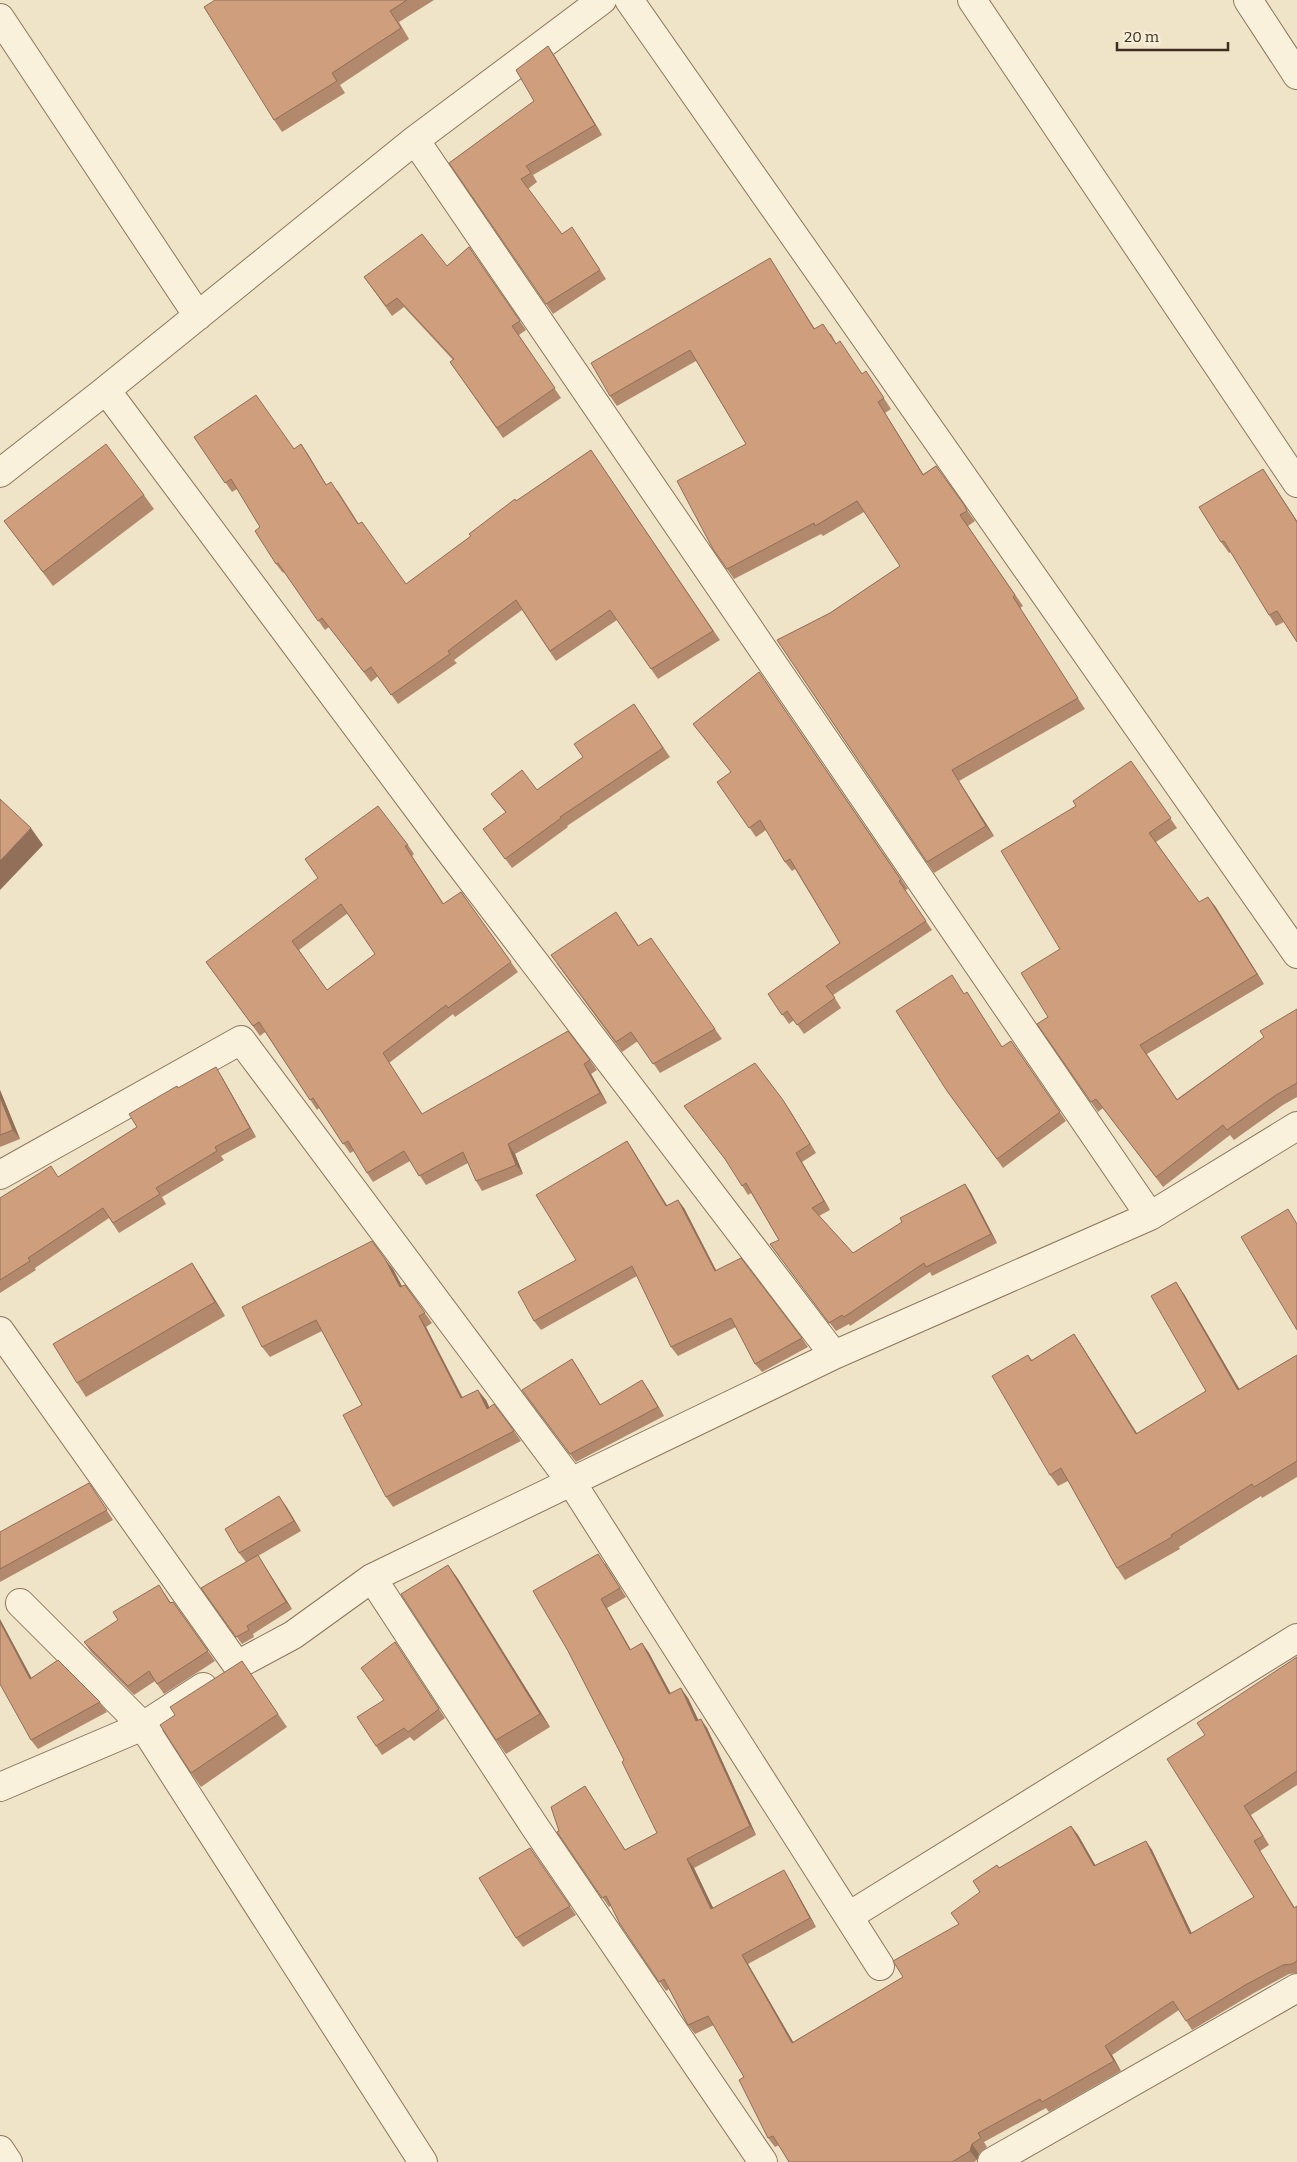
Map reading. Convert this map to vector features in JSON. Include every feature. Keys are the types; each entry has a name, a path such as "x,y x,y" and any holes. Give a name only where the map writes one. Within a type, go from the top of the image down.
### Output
{"street":[{"path":"0,472 106,390 415,140 602,0"},
{"path":"629,0 1297,954"},
{"path":"972,0 1297,483"},
{"path":"1248,0 1297,75"},
{"path":"0,18 198,316"},
{"path":"415,140 1150,1216"},
{"path":"106,390 442,841 834,1355"},
{"path":"0,1175 241,1040 572,1483 880,1966"},
{"path":"0,1787 143,1726 237,1665 293,1635 372,1578 834,1355 1150,1216 1297,1126"},
{"path":"0,1332 237,1665"},
{"path":"372,1578 533,1824 763,2162"},
{"path":"20,1603 143,1726 423,2162"},
{"path":"849,1916 1297,1638"},
{"path":"992,2162 1297,1988"},
{"path":"0,2150 8,2162"}],"building":[{"path":"215,0 407,0 390,11 401,28 332,73 337,81 274,120 204,7"},
{"path":"548,46 595,125 526,166 531,173 521,179 562,234 572,227 600,270 546,304 449,163 534,101 516,70"},
{"path":"422,234 447,266 469,247 520,321 512,326 555,388 497,428 450,362 454,359 397,298 386,306 364,277"},
{"path":"770,258 814,329 823,324 836,344 840,341 862,374 866,371 884,398 878,402 923,475 936,466 965,506 967,511 960,515 1015,595 1013,597 1078,698 952,770 986,826 927,862 777,640 830,613 900,566 857,501 815,526 814,523 727,569 713,549 677,481 746,444 690,350 610,396 591,363"},
{"path":"256,395 294,449 301,444 326,485 331,482 358,524 362,522 406,584 471,536 469,534 515,499 516,501 591,450 713,631 651,669 610,610 550,651 516,600 448,651 450,654 391,695 371,667 364,672 322,618 318,621 278,563 276,564 255,531 260,527 231,479 225,483 194,437"},
{"path":"106,444 144,495 43,572 4,521"},
{"path":"1263,469 1297,522 1297,642 1277,611 1269,615 1224,541 1221,542 1199,507"},
{"path":"759,672 901,880 899,881 926,921 826,986 835,998 797,1025 787,1011 782,1015 768,994 840,943 790,859 785,862 760,820 749,828 717,782 731,772 693,724"},
{"path":"634,704 663,748 560,817 505,859 483,829 506,812 491,794 522,770 537,790 583,757 574,744"},
{"path":"1131,761 1171,818 1149,833 1199,902 1208,897 1257,974 1140,1045 1177,1100 1264,1037 1260,1031 1297,1009 1297,1083 1276,1095 1227,1130 1223,1125 1156,1177 1096,1099 1091,1102 1037,1024 1048,1017 1021,973 1060,949 1001,851 1076,806 1073,801"},
{"path":"0,799 31,828 0,861"},
{"path":"378,806 408,845 405,846 443,904 461,892 511,962 448,1008 446,1005 383,1053 422,1114 568,1031 590,1060 584,1064 600,1093 508,1144 516,1165 476,1181 463,1152 419,1176 404,1151 367,1173 348,1141 343,1144 313,1098 310,1100 259,1022 253,1026 206,962 318,878 305,859","holes":["341,904 375,954 327,990 292,941"]},
{"path":"616,912 638,946 651,938 715,1029 653,1064 631,1032 616,1042 551,955"},
{"path":"952,975 964,994 967,992 1002,1047 1011,1041 1060,1112 997,1159 947,1091 896,1011"},
{"path":"755,1063 783,1100 810,1144 796,1153 824,1201 812,1208 853,1253 902,1222 900,1218 965,1184 991,1234 926,1267 924,1263 844,1317 842,1315 829,1323 770,1244 779,1240 746,1183 742,1186 725,1159 684,1106"},
{"path":"216,1067 250,1128 215,1147 217,1151 156,1188 160,1194 113,1223 103,1208 28,1258 30,1261 0,1280 0,1198 51,1166 58,1177 137,1127 129,1114 177,1086 178,1088"},
{"path":"0,1097 13,1130 0,1135"},
{"path":"627,1141 666,1206 678,1200 715,1271 741,1258 802,1338 755,1364 731,1318 671,1347 632,1266 534,1321 518,1292 576,1260 536,1195"},
{"path":"1288,1209 1297,1224 1297,1330 1241,1237"},
{"path":"372,1241 385,1259 400,1287 405,1285 425,1313 419,1316 461,1398 478,1390 487,1409 494,1404 514,1431 386,1497 343,1415 362,1405 316,1320 262,1347 242,1307"},
{"path":"192,1263 215,1302 77,1383 53,1344"},
{"path":"1176,1282 1238,1390 1297,1355 1297,1461 1254,1487 1252,1484 1171,1535 1172,1537 1117,1568 1061,1468 1050,1475 992,1376 1028,1355 1031,1361 1074,1334 1136,1434 1206,1391 1151,1296"},
{"path":"572,1359 600,1405 642,1380 658,1407 570,1454 522,1390"},
{"path":"89,1483 107,1510 0,1569 0,1532"},
{"path":"279,1496 294,1521 239,1553 225,1529"},
{"path":"598,1554 620,1588 601,1599 630,1650 642,1643 669,1694 681,1688 696,1721 701,1719 750,1826 687,1859 711,1909 784,1870 810,1918 742,1955 792,2043 903,1977 893,1961 959,1924 951,1913 980,1892 973,1881 997,1865 999,1868 1071,1826 1094,1866 1146,1841 1190,1934 1254,1897 1167,1759 1205,1735 1197,1723 1297,1657 1297,1771 1244,1806 1263,1836 1254,1841 1294,1908 1297,1906 1297,1961 1292,1964 1283,1965 1247,1984 1186,2021 1173,2001 1105,2046 1114,2061 1042,2102 1040,2099 978,2133 981,2138 972,2144 970,2151 952,2162 789,2162 773,2136 768,2138 739,2080 744,2077 708,2016 688,2025 664,1979 659,1982 620,1924 606,1896 602,1898 557,1832 559,1831 551,1807 585,1786 625,1850 657,1833 622,1762 624,1760 568,1651 533,1591"},
{"path":"258,1555 286,1602 247,1626 249,1630 236,1637 201,1588"},
{"path":"448,1565 540,1714 496,1740 401,1594"},
{"path":"159,1585 170,1603 173,1602 208,1651 157,1684 149,1671 128,1686 84,1642 118,1620 113,1612"},
{"path":"0,1622 30,1679 58,1660 100,1702 31,1740 0,1684"},
{"path":"395,1642 439,1709 408,1732 404,1728 376,1746 357,1717 384,1700 361,1668"},
{"path":"242,1661 278,1714 191,1773 160,1725 175,1715 170,1707"},
{"path":"530,1848 570,1906 516,1938 479,1878"}]}
